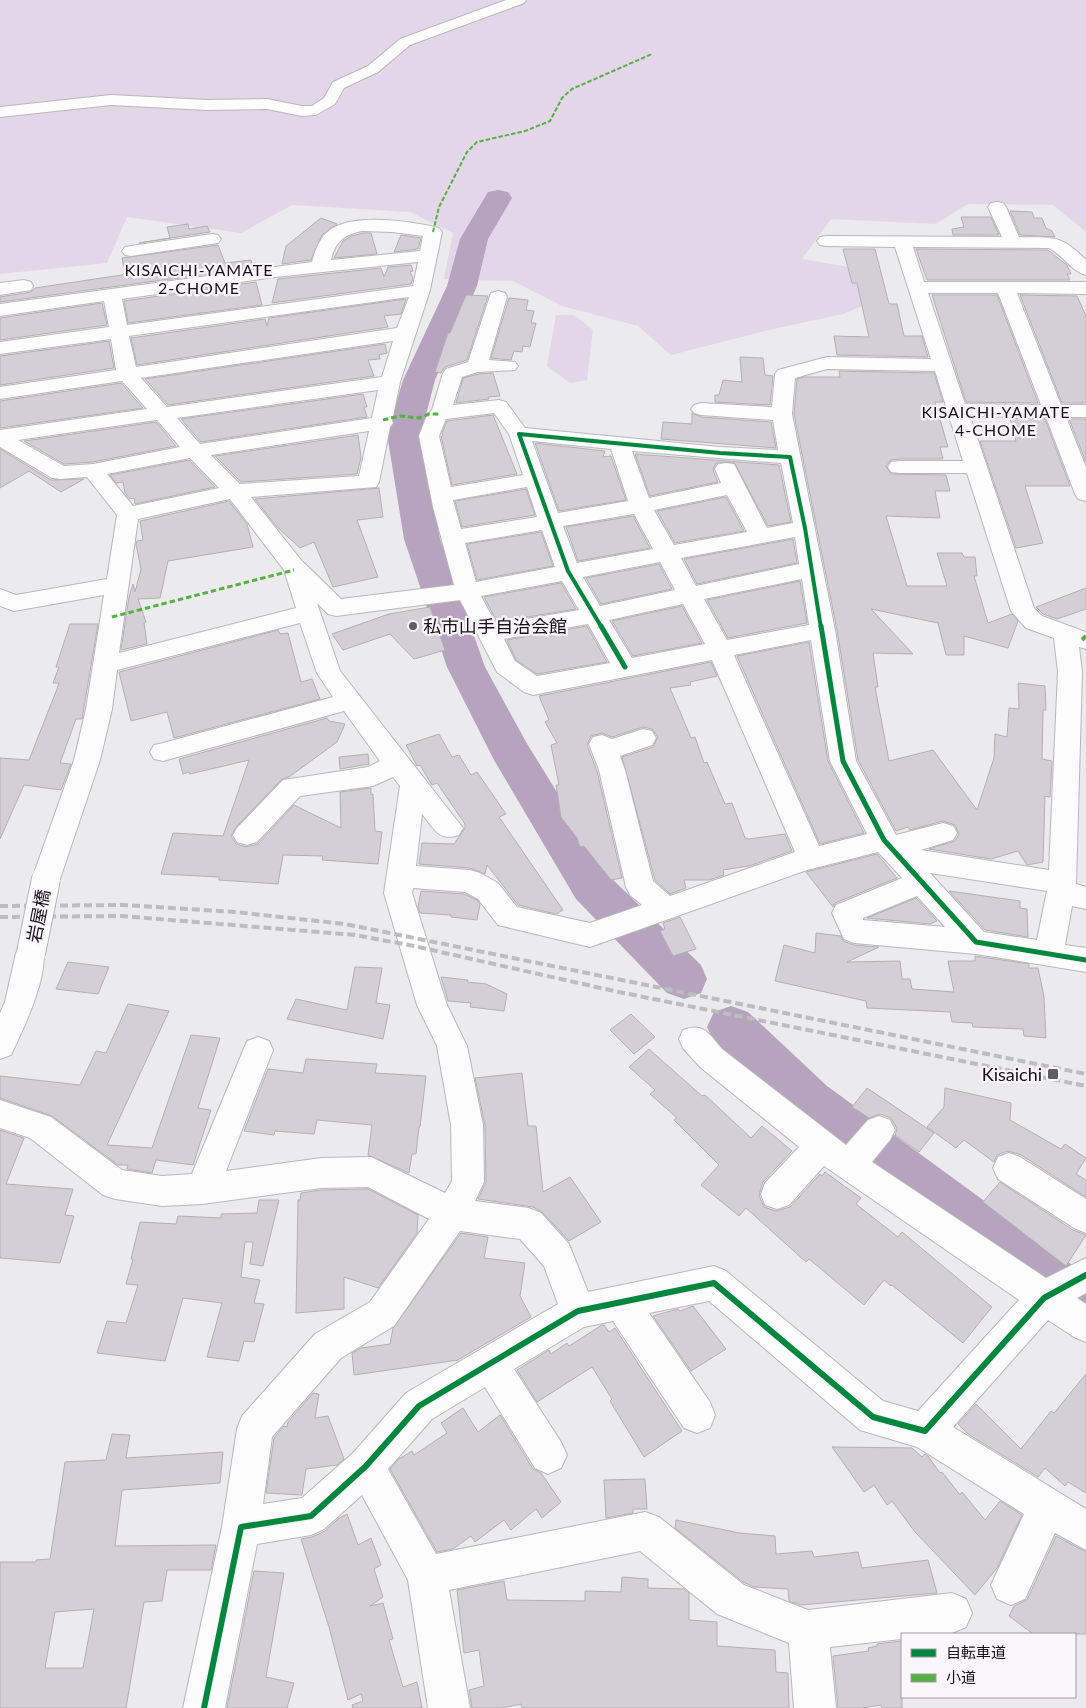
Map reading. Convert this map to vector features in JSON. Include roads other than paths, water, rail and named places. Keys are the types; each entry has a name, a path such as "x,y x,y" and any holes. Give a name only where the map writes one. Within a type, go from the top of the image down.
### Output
{"street":[{"path":"0,112 110,100 207,105 266,104 302,111 316,110 330,100 338,84 373,69 405,42 519,0"},
{"path":"998,207 1012,241"},
{"path":"93,470 128,514 235,491 368,482 383,423 390,382 421,290 433,232 362,225 345,229 328,241 320,267"},
{"path":"0,310 112,295 171,266 212,239"},
{"path":"826,241 1012,241 1052,243 1065,248 1086,270"},
{"path":"902,241 1023,612 1034,622 1076,638 1070,672 1075,831 1070,891 1049,954"},
{"path":"131,251 171,266 320,267 428,255"},
{"path":"0,289 24,286"},
{"path":"917,287 1086,288"},
{"path":"1005,287 1086,494"},
{"path":"0,348 421,290"},
{"path":"112,295 127,374 195,451 235,491 293,565 336,608 467,591 805,528"},
{"path":"477,366 498,297"},
{"path":"0,392 405,333"},
{"path":"942,365 827,363 785,374 782,414 805,528 844,761 891,848 976,942"},
{"path":"441,413 453,373 477,366 508,366"},
{"path":"0,437 390,382"},
{"path":"625,667 568,571 519,434 499,406 437,415 429,436 452,538 467,591 506,666 533,686 822,630"},
{"path":"701,409 782,414"},
{"path":"957,410 1086,411"},
{"path":"0,437 60,473 93,470 195,451 383,423"},
{"path":"519,434 720,454 790,457"},
{"path":"619,443 641,506 720,650 811,858"},
{"path":"720,454 733,487 760,537"},
{"path":"899,466 976,467"},
{"path":"442,495 535,479"},
{"path":"452,538 641,506 733,487"},
{"name":"岩屋橋","path":"0,1046 8,1011 31,953 46,879 86,760 99,709 128,514"},
{"path":"293,565 329,673 405,775 449,828"},
{"path":"489,633 594,615 812,569"},
{"path":"0,597 14,604 118,585"},
{"path":"105,665 309,613"},
{"path":"162,752 350,701"},
{"path":"643,738 604,748 612,770 640,887 663,910"},
{"path":"247,835 292,787 373,776 405,775"},
{"path":"204,1708 241,1527 255,1429 328,1346 382,1314 452,1214 468,1182 467,1126 452,1046 432,1006 398,893 405,775"},
{"path":"400,876 470,881 488,891 508,917 590,935 811,858 891,848 943,833"},
{"path":"891,848 1070,891"},
{"path":"922,882 846,913 854,931 976,942 1086,960"},
{"path":"694,1039 711,1058 820,1146 849,1165 1065,1286 1086,1324"},
{"path":"202,1189 258,1050"},
{"path":"0,1114 40,1127 115,1184 162,1191 202,1189 321,1173 372,1172 452,1214 529,1224 557,1256 578,1311"},
{"path":"849,1165 880,1130"},
{"path":"777,1194 820,1146"},
{"path":"1009,1168 1086,1217"},
{"path":"241,1527 311,1516 366,1466 419,1406 578,1311 714,1283 873,1417 925,1431 1086,1531"},
{"path":"925,1431 1065,1286"},
{"path":"621,1302 697,1415"},
{"path":"490,1363 548,1455"},
{"path":"366,1466 427,1575 448,1708"},
{"path":"1011,1585 1048,1507"},
{"path":"427,1575 645,1531 730,1600 808,1630 952,1613"},
{"path":"808,1630 815,1708"}],"waterway":[{"path":"498,198 474,239 462,286 419,380 404,434 422,539 466,667 509,749 592,887 684,979"},
{"path":"731,1027 809,1102 1086,1308"}],"railway":[{"path":"0,906 123,905 235,912 345,924 1086,1074"},
{"path":"0,917 122,916 355,935 414,946 614,991 1086,1086"}],"place":[{"name":"私市山手自治会館","path":"413,626"},
{"name":"Kisaichi","path":"1053,1074"}],"district":[{"name":"KISAICHI-YAMATE 2-CHOME","path":"199,278"},
{"name":"KISAICHI-YAMATE 4-CHOME","path":"996,420"}]}
